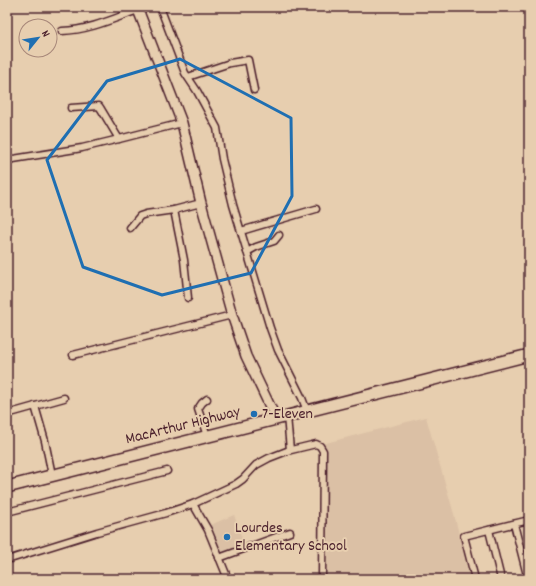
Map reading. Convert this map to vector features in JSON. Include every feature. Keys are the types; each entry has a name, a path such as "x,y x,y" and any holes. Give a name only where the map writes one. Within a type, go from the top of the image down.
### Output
{"highway":[{"name":"MacArthur Highway","path":"7,487 529,356"}],"street":[{"path":"160,7 188,77 217,128 233,205 274,339 307,411"},
{"path":"62,31 92,27 137,8 182,123 201,203 232,315 246,356 281,418 290,450"},
{"path":"188,77 230,63 248,60 254,90"},
{"path":"71,108 99,106 119,139"},
{"path":"7,160 82,148 182,123"},
{"path":"130,228 140,216 174,210 201,203"},
{"path":"242,231 316,209"},
{"path":"174,210 184,260 188,298"},
{"path":"247,252 256,247 274,241 278,235"},
{"path":"72,355 232,315"},
{"path":"7,414 64,398"},
{"path":"207,399 198,409 207,436"},
{"path":"35,406 45,441 52,475"},
{"path":"7,560 193,504 236,484 256,465 275,455 316,444 320,446 323,451 322,579"},
{"path":"7,512 167,471"},
{"path":"193,504 208,530 228,579"},
{"path":"475,579 464,536 529,520"},
{"path":"514,524 528,579"},
{"path":"489,530 501,579"},
{"path":"219,558 290,532"}],"highlighted area":[{"path":"180,59 291,118 292,196 251,273 162,295 83,267 47,160 107,81"}],"shaded area":[{"path":"426,417 454,514 470,579 327,579 325,450 322,444"},
{"name":"Lourdes Elementary School","path":"234,515 245,547 221,556 208,526"}],"place":[{"name":"7-Eleven","path":"254,414"},
{"name":"Lourdes Elementary School","path":"227,537"}]}
